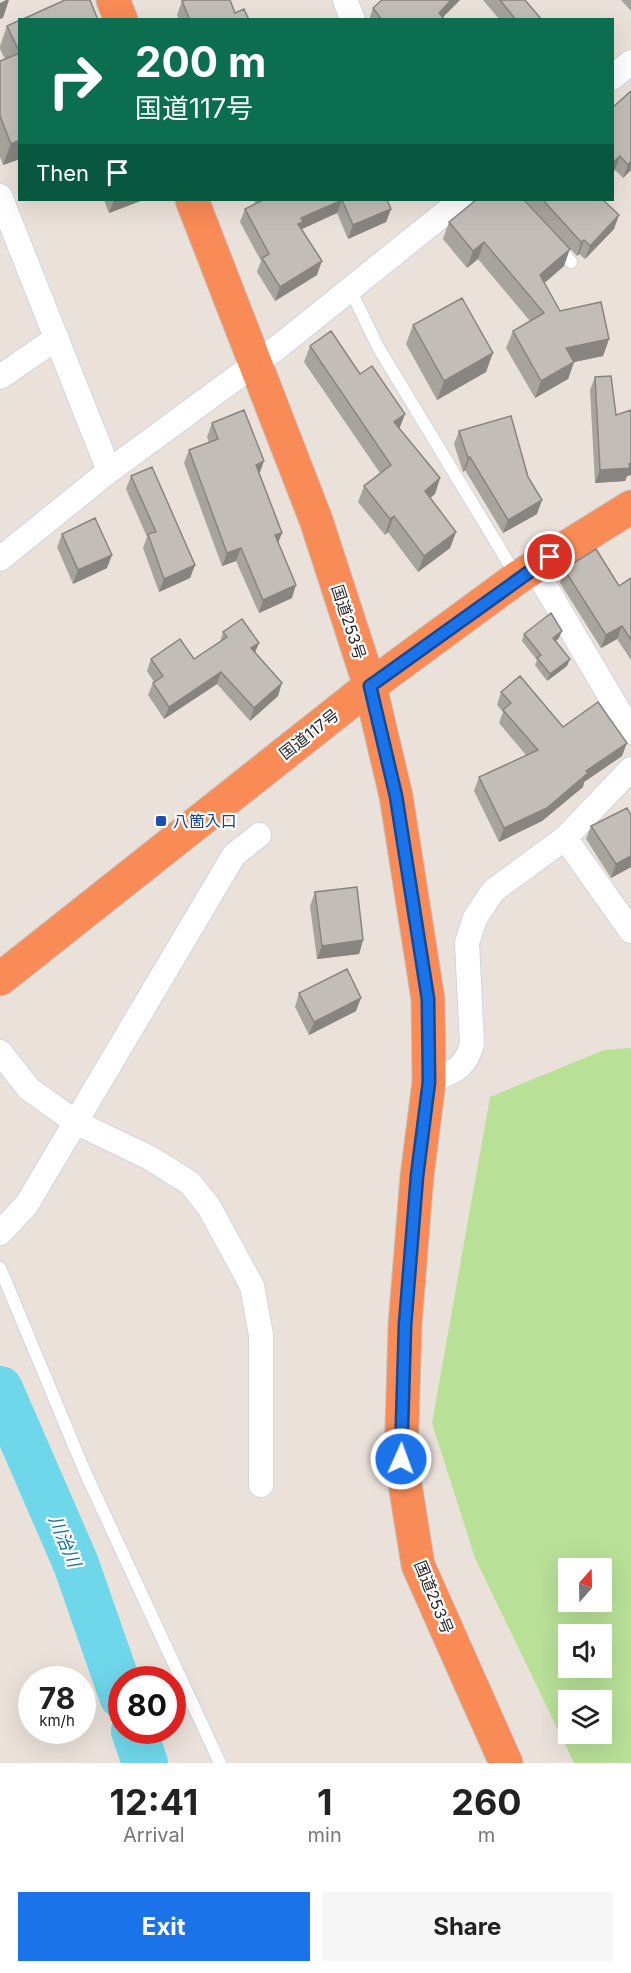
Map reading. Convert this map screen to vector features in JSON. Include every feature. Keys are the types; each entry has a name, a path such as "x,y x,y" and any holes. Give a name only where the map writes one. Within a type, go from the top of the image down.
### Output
{"highway":[{"path":"113,0 120,18"},
{"name":"国道253号","path":"192,201 257,362 316,520 370,686 396,796 428,999 429,1082 417,1176 405,1325 401,1459 418,1565 506,1763"},
{"name":"国道117号","path":"0,979 370,686 526,572 631,507"}],"street":[{"path":"614,76 631,62"},
{"path":"0,196 109,471"},
{"path":"0,559 109,471 257,362 350,289 435,209 458,201"},
{"path":"0,377 57,338"},
{"path":"526,572 631,732"},
{"path":"429,1082 454,1071 467,1060 472,1044 467,943 475,918 493,891 565,838 631,769"},
{"path":"0,1233 27,1204 234,855 259,835"},
{"path":"565,838 631,931"},
{"path":"0,1052 29,1089 77,1123 150,1158 190,1183 209,1207 252,1286 261,1335 261,1485"}],"lane":[{"path":"547,235 571,262"},
{"path":"350,289 378,347 526,572"},
{"path":"0,1268 85,1472 220,1763"}],"green space":[{"path":"631,1048 631,1763 574,1763 565,1744 612,1744 612,1690 558,1690 558,1730 475,1558 432,1423 490,1097 604,1050"}],"building":[{"path":"65,0 90,0 97,18 25,18"},
{"path":"230,0 235,13 244,9 248,18 189,18 182,1"},
{"path":"382,0 451,0 439,13 443,18 380,18 373,8"},
{"path":"500,0 525,0 540,18 514,18"},
{"path":"18,21 18,49 7,26"},
{"path":"18,54 18,141 11,144 0,116 0,61"},
{"path":"631,91 631,161 628,165 620,156 614,161 614,106"},
{"path":"261,201 340,201 301,218 303,222 298,224 322,261 280,287 262,258 269,254 245,209"},
{"path":"342,201 387,201 391,209 353,225"},
{"path":"475,201 525,201 570,249 540,275 560,311 601,302 609,339 566,348 574,362 541,381 513,331 544,313 484,242 473,251 449,222"},
{"path":"544,201 604,201 619,215 590,246 584,240 581,242"},
{"path":"462,298 493,353 444,381 413,325"},
{"path":"331,331 360,374 372,366 405,414 394,422 440,478 425,491 456,532 424,556 394,516 390,519 364,486 391,465 310,346"},
{"path":"611,376 616,415 631,410 631,463 630,468 600,470 595,377"},
{"path":"244,410 264,461 256,465 282,533 275,535 296,585 263,600 241,548 227,553 189,450 218,439 212,423"},
{"path":"511,416 528,477 542,500 508,520 470,457 468,458 459,431"},
{"path":"152,467 195,565 164,579 148,534 156,532 131,476"},
{"path":"95,518 112,555 78,570 62,534"},
{"path":"596,549 619,586 631,578 631,640 622,626 606,635 564,569"},
{"path":"551,613 562,631 553,638 570,659 550,674 537,658 541,655 524,634"},
{"path":"242,619 259,643 251,648 282,683 254,708 221,672 169,707 153,683 163,676 151,659 180,639 194,659 227,637 223,632"},
{"path":"520,676 563,727 598,702 627,743 586,771 588,773 547,808 504,828 479,777 538,750 503,710 511,703 501,692"},
{"path":"627,808 631,815 631,856 616,864 591,826"},
{"path":"357,887 363,940 322,946 315,892"},
{"path":"347,969 361,998 314,1022 299,993"}],"waterway":[{"name":"川治川","path":"0,1389 76,1564 112,1666"},
{"name":"川治川","path":"138,1744 145,1763"}],"place":[{"name":"八箇入口","path":"161,821"}],"route":[{"path":"401,1459 405,1325 417,1176 429,1082 428,999 396,796 370,686 517,578 550,557"}]}
